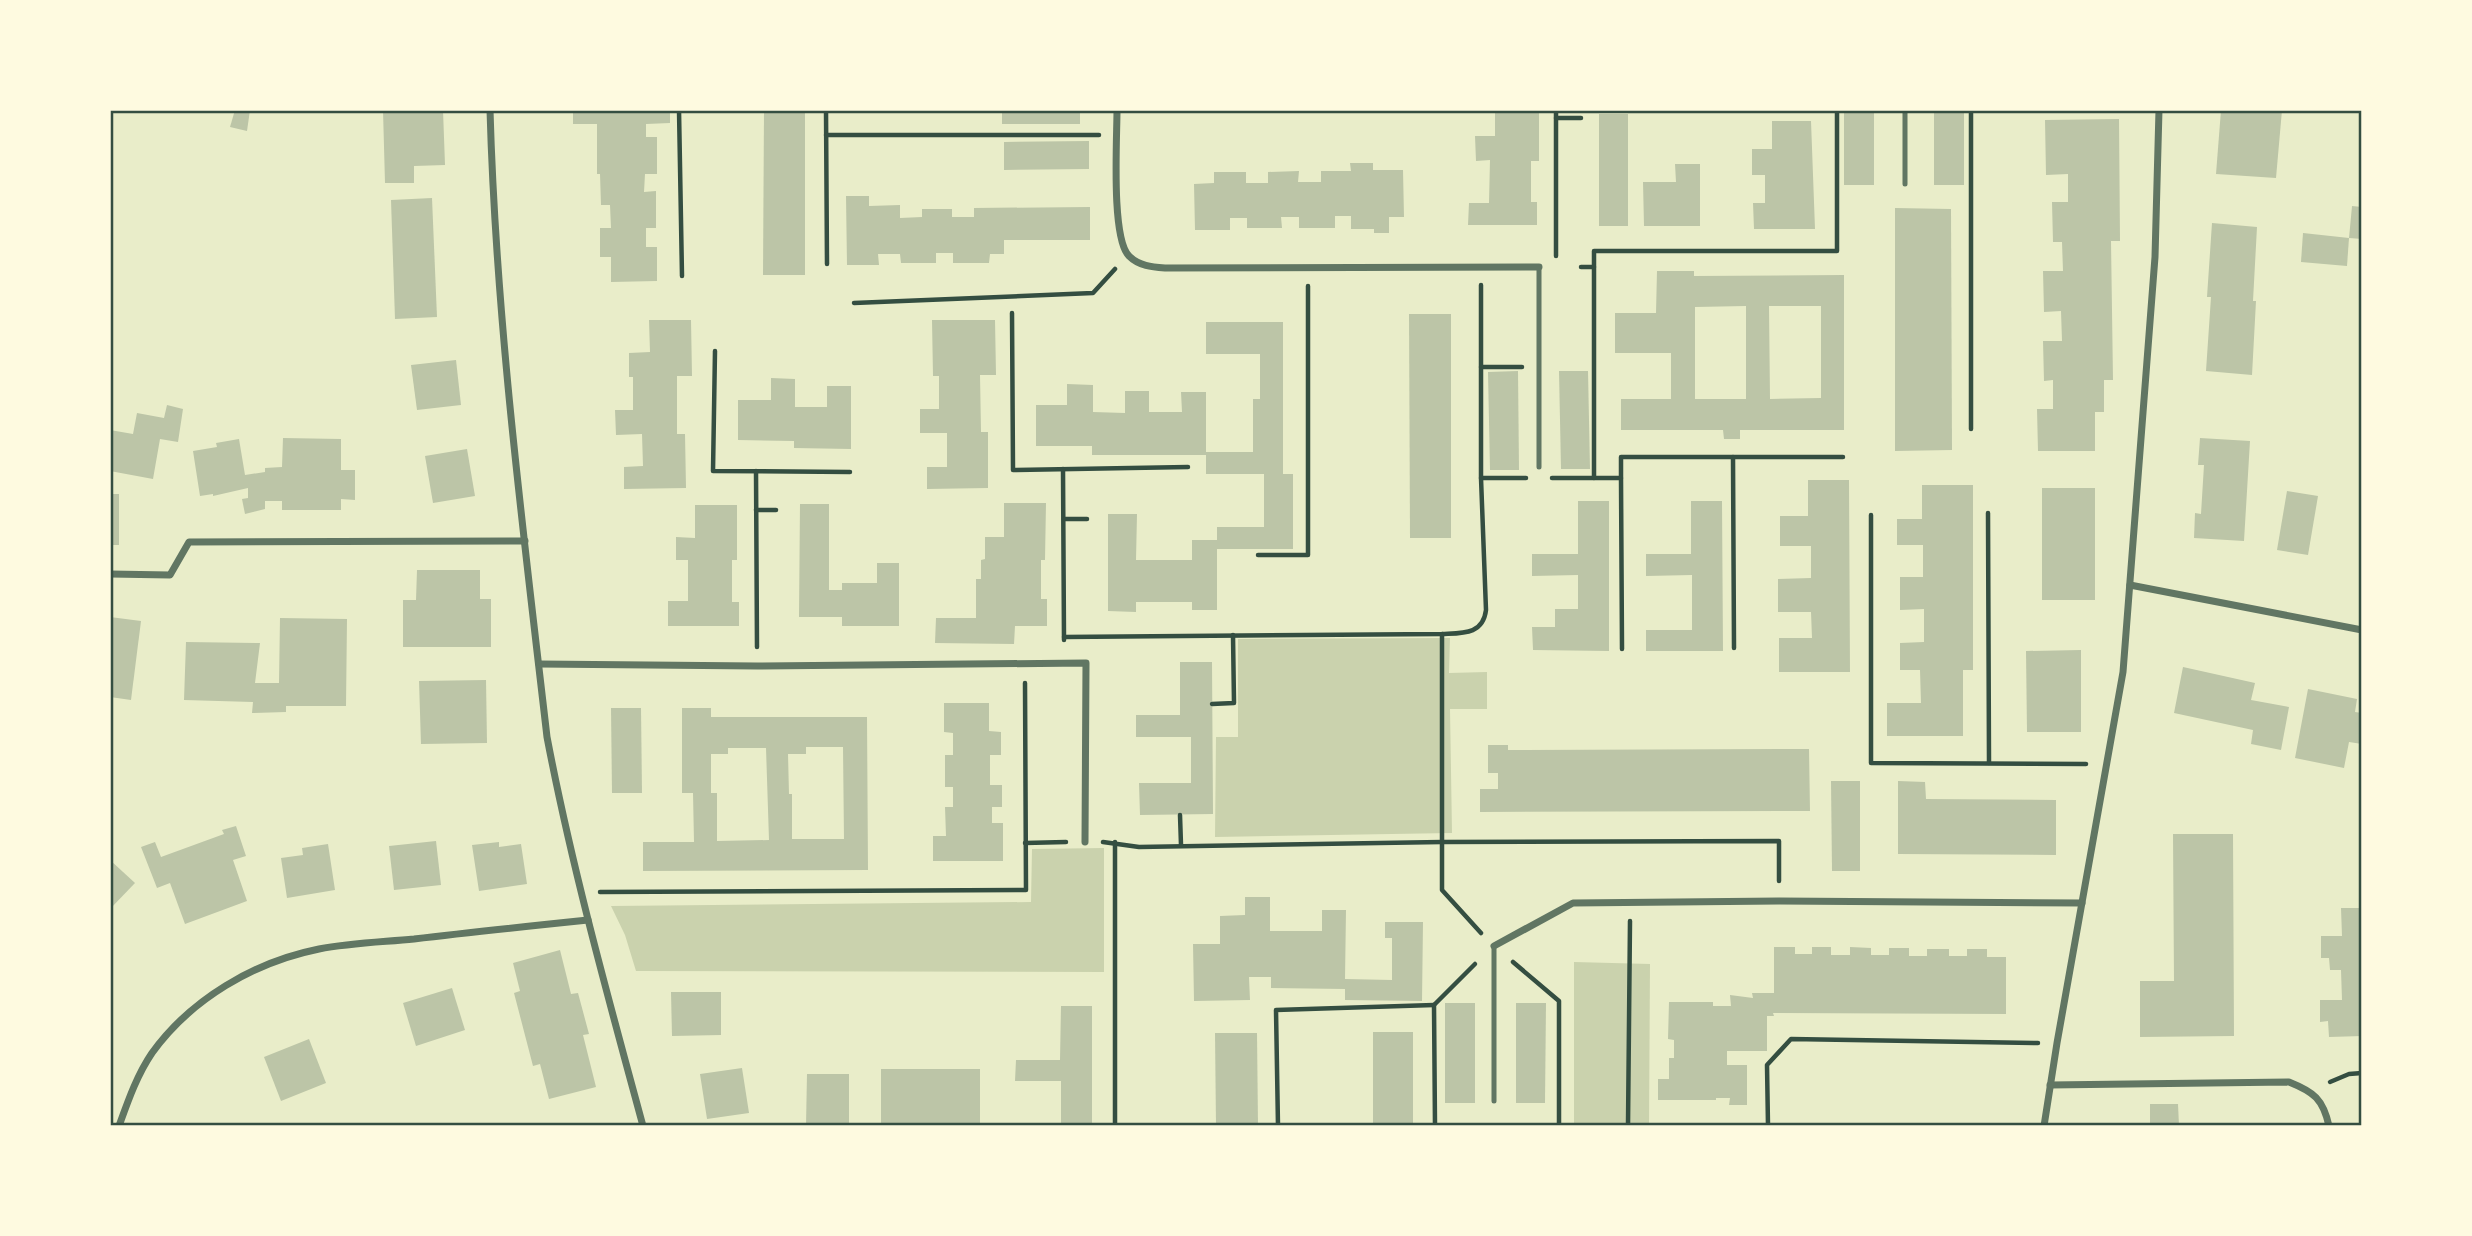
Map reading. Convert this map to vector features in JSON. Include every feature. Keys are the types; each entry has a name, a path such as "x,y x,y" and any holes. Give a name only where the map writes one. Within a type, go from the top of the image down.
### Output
{"street":[{"path":"490,110 503,331 547,737 582,892 643,1126"},
{"path":"1117,110 1118,228 1127,255 1142,265 1165,268 1539,267"},
{"path":"2044,1126 2123,672 2155,257 2159,110"},
{"path":"110,574 170,575 189,542 525,541"},
{"path":"2130,585 2362,630"},
{"path":"538,664 757,666 1086,663 1085,842"},
{"path":"1494,946 1573,903 2082,903"},
{"path":"119,1126 133,1086 150,1055 172,1028 201,1001 235,979 319,949 589,920"},
{"path":"2050,1085 2289,1082 2309,1090 2325,1107 2329,1126"}],"lane":[{"path":"1905,110 1905,184"},
{"path":"1539,267 1539,467"},
{"path":"1494,946 1494,1101"}],"path":[{"path":"678,110 682,276"},
{"path":"826,110 827,264"},
{"path":"1556,110 1556,267"},
{"path":"1594,478 1594,251 1837,251 1837,110"},
{"path":"1971,110 1971,429"},
{"path":"1556,118 1581,118"},
{"path":"826,135 1117,135"},
{"path":"854,303 1093,293 1127,255"},
{"path":"1064,637 1442,634 1468,632 1479,628 1485,618 1481,478 1481,267"},
{"path":"1581,267 1594,267"},
{"path":"1258,555 1308,555 1308,268"},
{"path":"1012,313 1013,470 1188,467"},
{"path":"715,351 713,471 850,472"},
{"path":"1481,367 1539,367"},
{"path":"1622,649 1621,457 1843,457"},
{"path":"1733,457 1734,648"},
{"path":"1063,469 1063,663"},
{"path":"756,471 757,666"},
{"path":"1481,478 1532,478"},
{"path":"1544,478 1622,478"},
{"path":"756,510 776,510"},
{"path":"1989,513 1989,763"},
{"path":"1871,515 1871,763 2108,764"},
{"path":"1064,519 1087,519"},
{"path":"1442,634 1442,890 1494,946 1559,1001 1559,1126"},
{"path":"1212,704 1234,703 1233,635"},
{"path":"582,892 1026,890 1026,664"},
{"path":"1180,815 1181,846"},
{"path":"1025,843 1115,842 1139,847 1442,842 1779,841 1779,901"},
{"path":"1115,842 1115,1126"},
{"path":"1628,1126 1630,902"},
{"path":"1278,1126 1276,1010 1434,1005 1494,946"},
{"path":"1434,1005 1435,1126"},
{"path":"1768,1126 1767,1065 1791,1039 2057,1043"},
{"path":"2309,1090 2349,1074 2362,1073"}],"green space":[{"path":"1450,638 1449,673 1487,672 1487,709 1450,709 1452,833 1215,837 1216,737 1238,737 1238,639"},
{"path":"1104,848 1104,972 636,971 625,935 611,906 1031,902 1032,849"},
{"path":"1574,962 1650,964 1649,1126 1574,1126"}],"building":[{"path":"235,110 250,110 247,131 230,127"},
{"path":"383,110 443,110 445,165 414,166 414,183 385,183"},
{"path":"573,110 670,110 670,123 646,124 646,137 657,137 657,174 645,174 644,192 656,191 656,228 646,228 646,247 657,247 657,281 611,282 611,257 600,257 600,228 611,228 610,205 601,205 600,174 597,174 597,124 573,124"},
{"path":"764,110 805,110 805,275 763,275"},
{"path":"1002,110 1080,110 1080,124 1002,124"},
{"path":"1495,110 1539,110 1539,161 1531,161 1531,202 1537,202 1537,225 1468,225 1469,203 1489,203 1490,160 1476,161 1475,136 1495,136"},
{"path":"1844,110 1874,110 1874,185 1844,185"},
{"path":"1934,110 1964,110 1964,185 1934,185"},
{"path":"2221,110 2282,110 2276,178 2216,174"},
{"path":"1599,114 1628,114 1628,226 1599,226"},
{"path":"2119,119 2120,241 2111,241 2113,380 2104,380 2104,412 2095,412 2095,451 2038,451 2037,409 2053,409 2053,380 2044,381 2043,341 2062,341 2061,311 2044,312 2043,271 2063,271 2062,242 2053,242 2052,202 2068,202 2068,174 2046,175 2045,120"},
{"path":"1772,121 1811,121 1815,229 1754,229 1753,203 1765,203 1765,175 1752,175 1752,149 1772,149"},
{"path":"1089,141 1089,169 1004,170 1004,142"},
{"path":"1350,163 1373,163 1373,170 1403,170 1404,217 1389,217 1389,233 1374,233 1374,229 1351,229 1351,216 1335,216 1335,228 1299,228 1299,217 1281,217 1282,228 1247,228 1247,218 1230,218 1230,230 1195,230 1194,184 1214,183 1214,172 1246,172 1246,183 1268,183 1268,172 1299,171 1298,182 1321,182 1321,171 1351,171"},
{"path":"1675,164 1700,164 1700,226 1644,226 1643,182 1676,182"},
{"path":"846,196 869,196 869,206 900,205 900,218 922,217 922,209 952,209 952,217 974,217 974,208 1090,207 1090,240 1004,240 1004,254 990,254 989,263 953,263 953,253 936,253 936,263 901,263 900,254 878,254 879,265 847,265"},
{"path":"432,198 437,317 395,319 391,200"},
{"path":"2352,206 2362,207 2362,239 2349,238"},
{"path":"1895,208 1951,209 1952,450 1895,451"},
{"path":"2212,223 2257,227 2252,375 2206,371"},
{"path":"2303,233 2349,238 2347,266 2301,262"},
{"path":"1657,271 1694,271 1694,276 1844,275 1844,430 1740,430 1740,439 1724,439 1723,430 1621,430 1621,399 1671,399 1671,353 1615,353 1615,313 1656,313","holes":["1746,306 1746,399 1695,399 1695,307","1769,306 1821,306 1821,398 1770,399"]},
{"path":"1409,314 1451,314 1451,538 1410,538"},
{"path":"649,320 691,320 692,376 677,376 677,434 685,434 686,488 624,489 624,467 643,466 642,434 616,435 615,410 633,410 633,377 629,377 629,353 650,352"},
{"path":"932,320 995,320 996,375 980,375 981,432 988,432 988,488 927,489 927,467 947,467 947,433 920,433 920,409 939,409 939,376 933,376"},
{"path":"1206,322 1283,322 1283,474 1293,474 1293,549 1217,549 1217,610 1192,610 1192,602 1136,602 1136,612 1108,611 1108,514 1137,514 1136,560 1192,560 1192,540 1217,540 1217,527 1264,527 1264,474 1206,474 1206,455 1092,455 1092,446 1036,446 1036,405 1067,405 1067,384 1093,385 1093,412 1125,413 1125,391 1149,391 1149,412 1182,412 1181,392 1206,392 1206,452 1253,452 1253,399 1260,399 1260,354 1206,354"},
{"path":"456,360 461,405 417,410 411,365"},
{"path":"1518,371 1519,470 1490,470 1488,372"},
{"path":"1559,371 1588,371 1590,469 1561,469"},
{"path":"771,378 795,379 795,407 827,407 827,386 851,386 851,449 794,448 794,441 738,440 738,400 771,400"},
{"path":"167,405 183,409 178,442 160,439 153,479 110,471 110,430 133,434 137,413 164,418"},
{"path":"283,438 341,439 341,470 355,470 355,500 341,499 341,510 282,510 282,501 265,501 265,509 245,514 242,499 248,498 248,488 213,496 200,496 193,451 217,447 216,443 239,439 245,475 265,472 265,468 282,467"},
{"path":"2200,438 2250,441 2244,541 2194,538 2195,513 2201,514 2204,465 2198,465"},
{"path":"467,449 475,496 433,503 425,456"},
{"path":"1808,480 1849,480 1850,672 1779,672 1779,638 1812,638 1811,612 1778,612 1778,579 1811,578 1811,546 1780,546 1780,516 1808,516"},
{"path":"1922,485 1973,485 1973,670 1963,670 1963,736 1887,736 1887,703 1921,703 1920,670 1900,670 1900,643 1924,642 1924,609 1900,610 1900,577 1923,577 1923,545 1897,545 1897,519 1922,519"},
{"path":"2042,488 2095,488 2095,600 2042,600"},
{"path":"2287,491 2318,496 2308,555 2277,550"},
{"path":"110,494 119,494 119,545 110,545"},
{"path":"1578,501 1609,501 1609,651 1533,650 1532,627 1555,627 1555,609 1578,609 1578,575 1532,576 1532,554 1578,554"},
{"path":"1691,501 1722,501 1723,651 1646,651 1646,630 1692,630 1692,575 1646,576 1646,554 1691,554"},
{"path":"1004,503 1046,503 1041,599 1047,599 1047,626 1015,626 1014,644 935,643 936,618 976,618 976,579 981,579 985,537 1004,537"},
{"path":"800,504 829,504 829,590 842,590 842,583 877,583 877,563 899,563 899,626 842,626 842,617 799,617"},
{"path":"695,505 737,505 737,560 732,560 732,602 739,602 739,626 668,626 668,601 688,601 688,560 676,560 676,537 695,538"},
{"path":"417,570 480,570 480,599 491,599 491,647 403,647 403,600 416,600"},
{"path":"110,617 141,621 131,700 110,697"},
{"path":"280,618 347,619 346,706 286,706 286,712 252,713 253,702 184,700 186,642 260,643 255,683 279,683"},
{"path":"2081,650 2081,732 2027,732 2026,651"},
{"path":"1180,662 1212,662 1213,814 1140,815 1139,783 1191,783 1191,737 1136,737 1136,715 1180,715"},
{"path":"2183,667 2255,683 2251,700 2289,707 2281,750 2251,744 2253,730 2174,713"},
{"path":"486,680 487,743 421,744 419,681"},
{"path":"2308,689 2357,699 2355,712 2362,713 2362,744 2349,742 2344,768 2295,758"},
{"path":"944,703 989,703 989,731 1001,732 1001,755 990,755 990,785 1002,785 1002,807 992,807 992,823 1003,823 1003,861 933,861 933,836 946,836 945,807 953,807 953,787 945,787 945,755 953,755 953,733 944,732"},
{"path":"611,708 641,708 642,793 612,793"},
{"path":"682,708 711,708 711,717 867,717 868,870 643,871 643,842 694,842 693,793 682,793","holes":["806,747 843,747 844,839 792,839 792,794 789,794 788,754 806,754","728,748 766,748 769,840 717,841 717,793 711,793 711,754 728,754"]},
{"path":"1488,745 1508,745 1508,750 1809,749 1810,811 1480,812 1480,789 1498,789 1498,773 1488,773"},
{"path":"1831,781 1860,781 1860,871 1832,871"},
{"path":"1898,781 1925,782 1926,799 2056,800 2056,855 1898,854"},
{"path":"236,826 246,856 233,860 247,901 185,924 170,883 157,888 141,847 155,842 161,857 224,834 222,830"},
{"path":"2173,834 2233,834 2234,1036 2140,1037 2140,981 2174,981"},
{"path":"436,841 441,885 394,890 389,846"},
{"path":"499,842 499,847 521,844 527,884 479,891 472,845"},
{"path":"328,844 335,890 287,898 281,858 303,855 302,848"},
{"path":"110,860 135,883 110,909"},
{"path":"1245,897 1270,897 1270,931 1322,931 1322,910 1346,910 1345,979 1392,980 1392,938 1385,938 1385,922 1423,922 1422,1001 1345,1000 1345,989 1271,988 1271,977 1249,977 1250,1000 1194,1001 1193,944 1220,944 1220,916 1245,915"},
{"path":"2341,908 2362,908 2362,1036 2329,1037 2328,1021 2320,1022 2320,1000 2342,1000 2341,970 2330,970 2329,958 2321,958 2321,936 2342,936"},
{"path":"1774,947 1795,947 1795,954 1812,954 1812,947 1831,947 1831,955 1850,955 1850,947 1871,948 1871,955 1889,955 1889,948 1909,948 1909,956 1927,956 1927,949 1949,949 1949,956 1967,956 1967,949 1987,949 1987,957 2006,957 2006,1014 1773,1013 1774,1016 1767,1016 1767,1051 1727,1051 1727,1065 1747,1065 1747,1105 1729,1105 1730,1098 1658,1100 1658,1079 1669,1079 1669,1058 1674,1058 1674,1040 1668,1039 1669,1002 1713,1002 1713,1006 1731,1006 1730,995 1753,998 1752,993 1774,993"},
{"path":"560,950 571,994 578,993 589,1034 583,1035 596,1087 549,1099 540,1064 533,1066 514,993 520,991 513,963"},
{"path":"452,988 465,1030 416,1046 403,1003"},
{"path":"671,992 721,992 721,1035 672,1036"},
{"path":"1445,1003 1475,1003 1475,1103 1445,1103"},
{"path":"1516,1003 1546,1003 1545,1103 1516,1103"},
{"path":"1061,1006 1092,1006 1092,1126 1061,1126 1061,1081 1015,1081 1016,1060 1060,1060"},
{"path":"1373,1032 1413,1032 1413,1126 1373,1126"},
{"path":"1215,1033 1257,1033 1258,1126 1216,1126"},
{"path":"309,1039 326,1083 281,1101 264,1057"},
{"path":"742,1068 749,1113 707,1119 700,1074"},
{"path":"881,1069 980,1069 980,1126 881,1126"},
{"path":"807,1074 849,1074 849,1126 806,1126"},
{"path":"2150,1104 2178,1104 2179,1126 2150,1126"}]}
